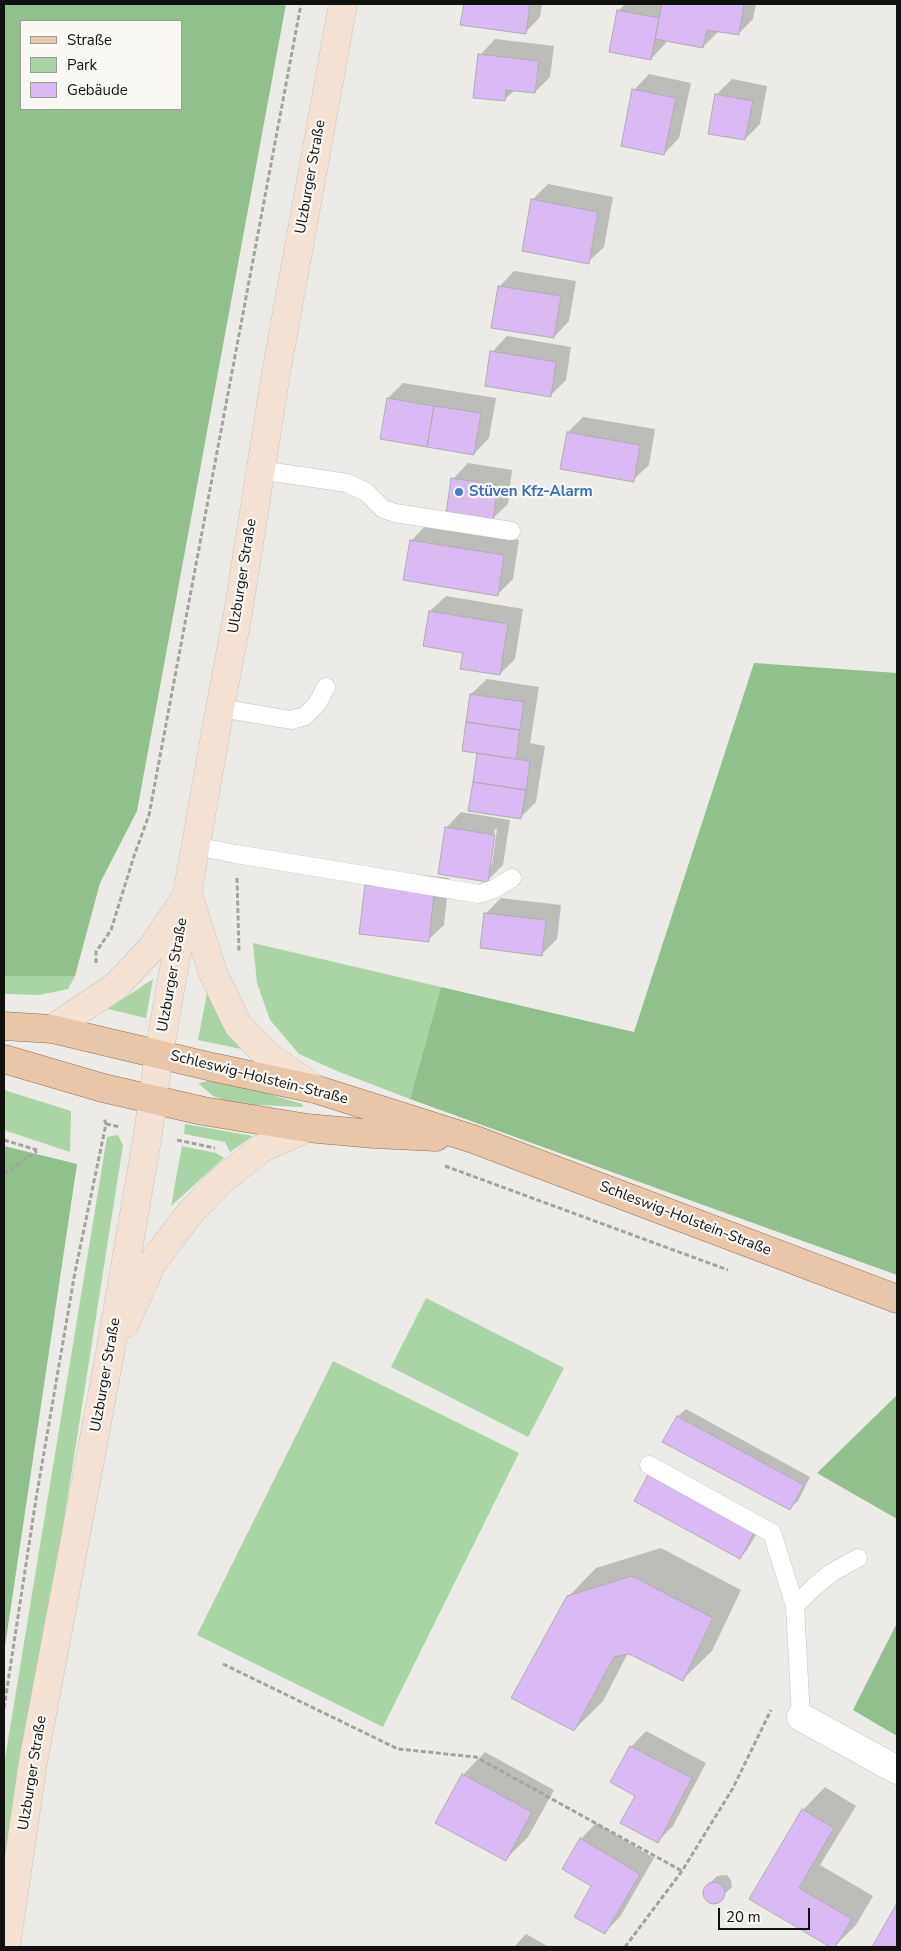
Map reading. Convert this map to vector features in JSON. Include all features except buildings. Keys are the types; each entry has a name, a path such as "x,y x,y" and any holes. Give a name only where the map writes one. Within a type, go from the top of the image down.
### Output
{"main road":[{"name":"Ulzburger Straße","path":"6,1947 33,1762 109,1359 148,1134 159,1054 238,613 260,470 314,154 343,4"},
{"path":"52,1029 109,991 151,949 188,893"},
{"path":"188,893 213,973 238,1025 268,1056 315,1089"},
{"name":"Schleswig-Holstein-Straße","path":"4,1026 52,1029 315,1089 473,1139 897,1298"},
{"name":"Schleswig-Holstein-Straße","path":"4,1059 103,1088 202,1111 307,1128 374,1134 473,1139"},
{"path":"109,1359 152,1263 190,1213 222,1180 262,1148 307,1128"}],"street":[{"path":"801,1717 897,1770"}],"lane":[{"path":"260,470 347,484 366,492 383,509 395,513 511,532"},
{"path":"220,708 291,720 305,716 317,704 326,686"},
{"path":"195,846 479,894 494,889 512,878"},
{"path":"649,1465 772,1533 795,1606 801,1717"},
{"path":"795,1606 831,1573 858,1558"}],"path":[{"path":"109,991 97,976 96,952 110,930 149,815 301,4"},
{"path":"4,1708 36,1499 74,1272 106,1124 99,1104 103,1088"},
{"path":"106,1124 222,1150 243,1162"},
{"path":"4,1140 38,1151 4,1174"},
{"path":"436,1163 731,1271"},
{"path":"223,1664 398,1749 476,1757 682,1871"},
{"path":"625,1947 682,1871 733,1788 774,1702"}],"green space":[{"path":"4,4 286,4 137,811 100,883 75,976 4,976"},
{"path":"754,663 897,673 897,1275 410,1099 441,987 634,1032"},
{"path":"253,943 441,987 410,1099 299,1054 270,1020 257,983"},
{"path":"4,976 75,976 68,989 39,995 4,994"},
{"path":"153,979 146,1018 108,1009"},
{"path":"207,993 246,1050 198,1040"},
{"path":"220,1079 302,1104 303,1107 232,1104 213,1096 198,1083"},
{"path":"4,1090 71,1111 70,1152 4,1130"},
{"path":"185,1124 253,1136 230,1152 225,1142 184,1134"},
{"path":"118,1135 123,1145 4,1902 4,1765 107,1137"},
{"path":"4,1146 77,1164 4,1653"},
{"path":"182,1146 216,1153 224,1158 171,1206"},
{"path":"426,1298 564,1368 528,1437 391,1367"},
{"path":"333,1361 519,1453 383,1727 197,1635"},
{"path":"897,1395 897,1519 817,1473"},
{"path":"897,1623 897,1736 853,1710"}],"place":[{"name":"Stüven Kfz-Alarm","path":"459,492"}]}
